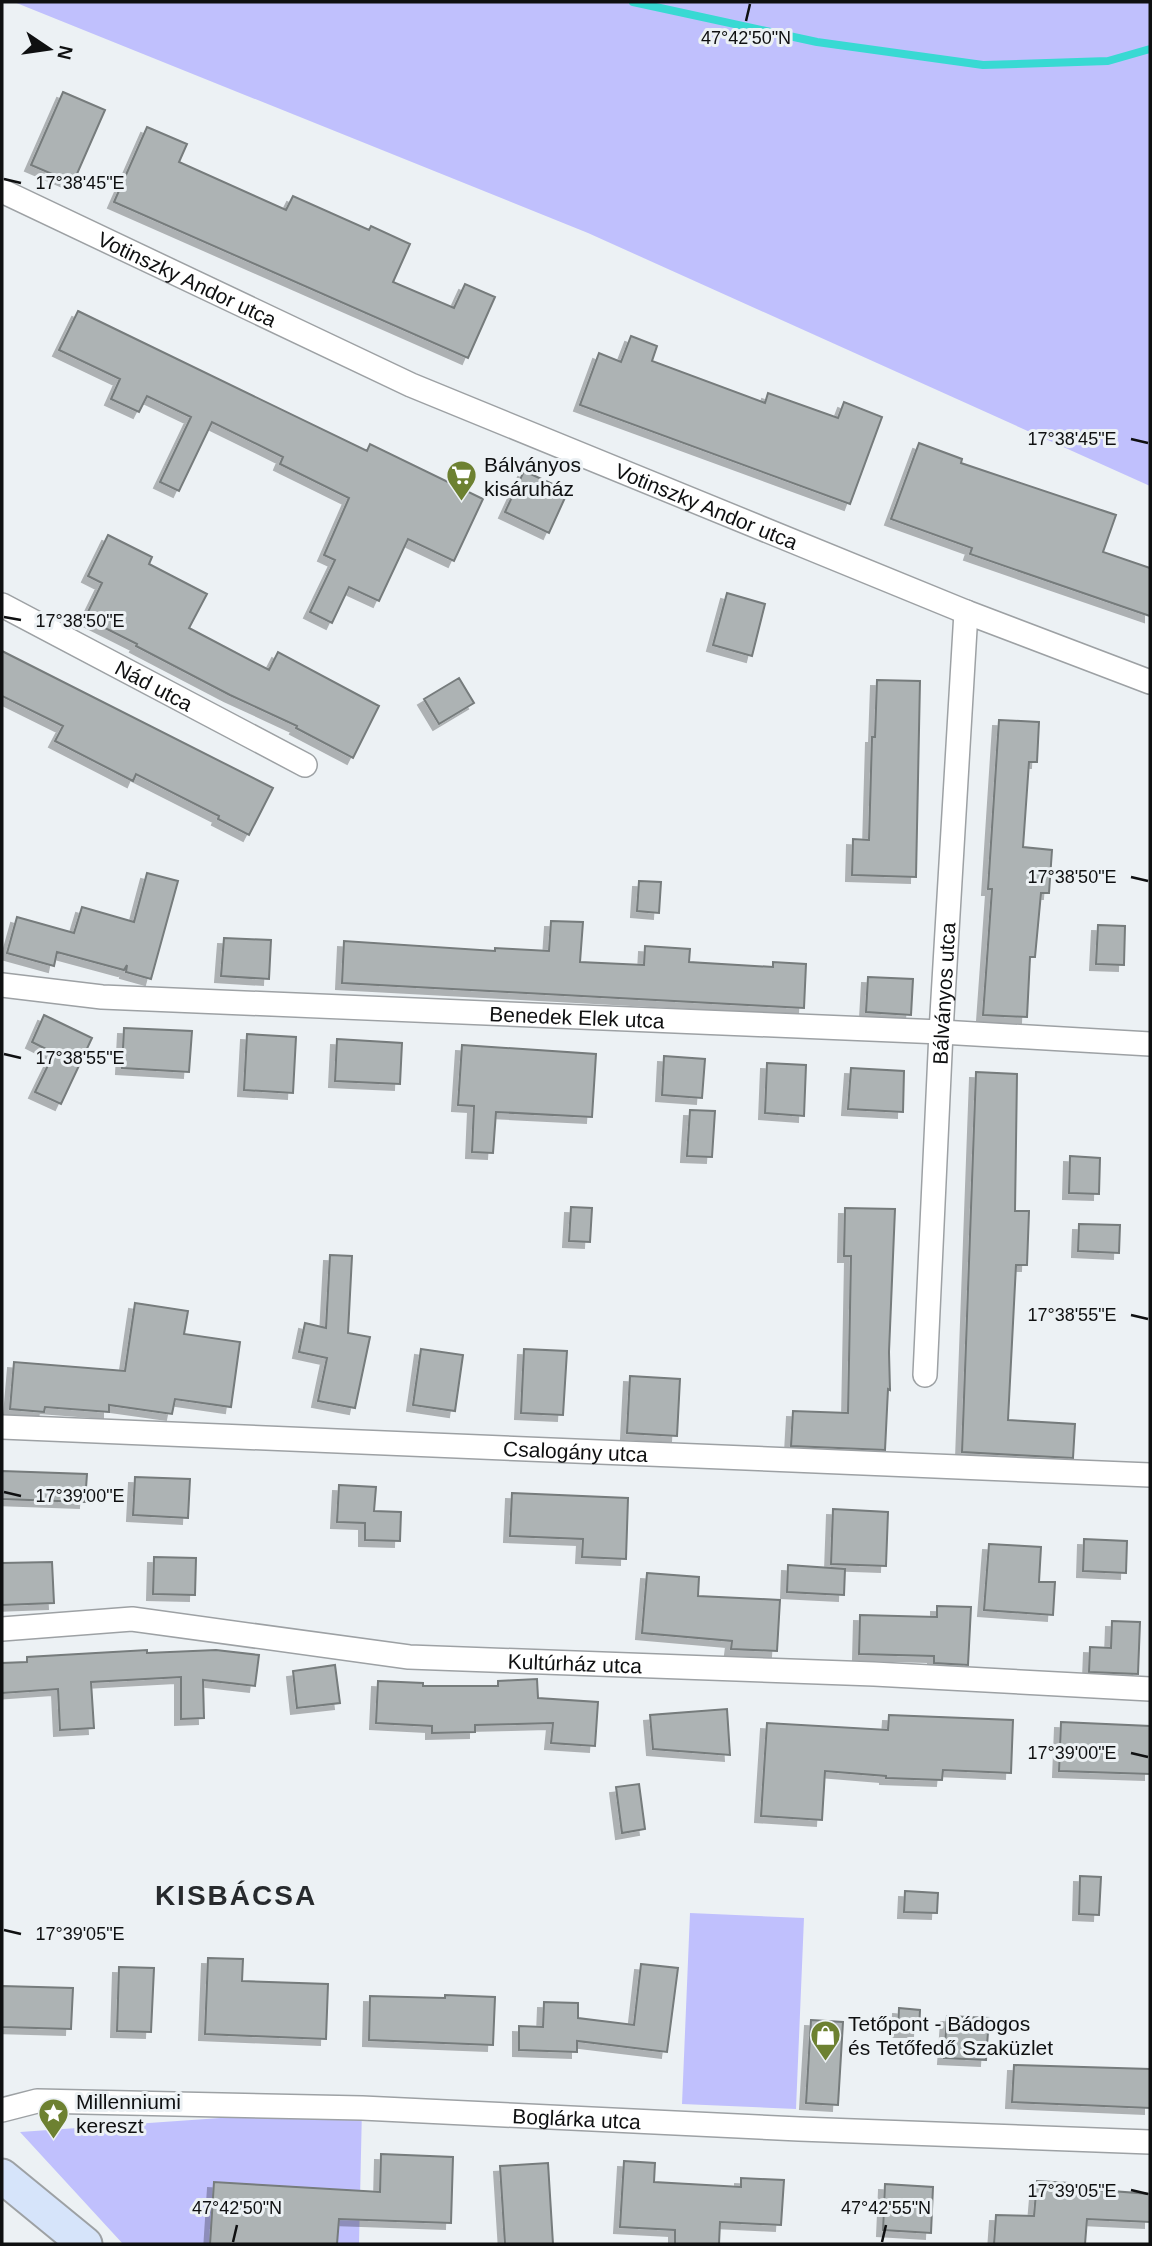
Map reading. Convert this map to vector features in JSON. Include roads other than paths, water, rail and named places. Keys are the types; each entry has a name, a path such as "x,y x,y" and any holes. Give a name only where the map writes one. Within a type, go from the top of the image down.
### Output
{"main road":[{"path":"2,2176 85,2244"}],"street":[{"name":"Votinszky Andor utca","path":"2,191 411,385 966,612 1150,682"},
{"name":"Nád utca","path":"2,605 304,765"},
{"name":"Bálványos utca","path":"925,1375 941,1032 966,612"},
{"name":"Benedek Elek utca","path":"2,985 102,997 941,1032 1150,1044"},
{"name":"Csalogány utca","path":"2,1427 1150,1475"},
{"name":"Kultúrház utca","path":"2,1629 132,1619 409,1657 874,1674 1150,1689"},
{"name":"Boglárka utca","path":"2,2110 37,2101 362,2108 1150,2142"}],"waterway":[{"path":"633,2 817,42 983,65 1108,61 1150,49"}],"place":[{"name":"Bálványos kisáruház","path":"461,503"},
{"name":"Tetőpont - Bádogos és Tetőfedő Szaküzlet","path":"825,2062"},
{"name":"Millenniumi kereszt","path":"53,2140"}],"district":[{"name":"KISBÁCSA","path":"236,1895"}]}
